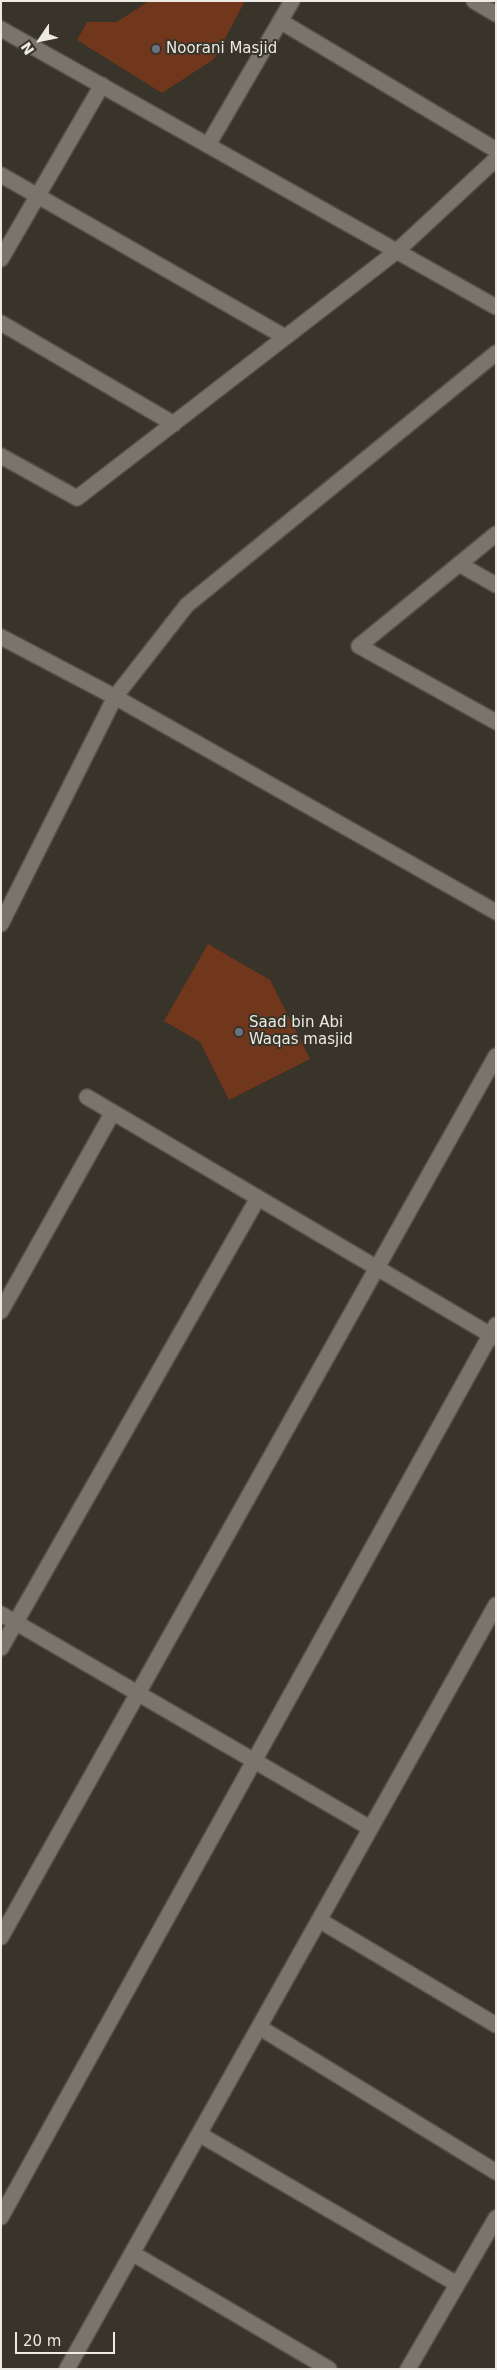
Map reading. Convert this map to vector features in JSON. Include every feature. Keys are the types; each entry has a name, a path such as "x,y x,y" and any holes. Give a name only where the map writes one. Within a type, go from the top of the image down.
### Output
{"street":[{"path":"208,145 292,1"},
{"path":"474,1 496,14"},
{"path":"280,21 496,150"},
{"path":"1,29 496,307"},
{"path":"1,259 102,85"},
{"path":"1,456 77,498 397,251 496,159"},
{"path":"1,175 285,338"},
{"path":"1,323 174,424"},
{"path":"1,924 115,697 187,605 496,353"},
{"path":"496,534 359,646 496,722"},
{"path":"459,564 496,585"},
{"path":"1,637 115,697 496,912"},
{"path":"1,1937 496,1056"},
{"path":"1,2217 254,1760 494,1333 377,1268 87,1097"},
{"path":"1,1311 112,1112"},
{"path":"1,1648 258,1198"},
{"path":"67,2369 496,1605"},
{"path":"1,1614 370,1828"},
{"path":"319,1920 496,2025"},
{"path":"259,2027 496,2172"},
{"path":"199,2134 457,2284"},
{"path":"408,2369 496,2218"},
{"path":"132,2253 329,2369"}],"building":[{"name":"Noorani Masjid","path":"149,1 245,1 214,59 162,93 77,40 87,22 117,22"},
{"name":"Saad bin Abi Waqas masjid","path":"208,944 270,980 310,1059 229,1100 200,1042 164,1021"}],"place":[{"name":"Noorani Masjid","path":"156,49"},
{"name":"Saad bin Abi Waqas masjid","path":"239,1032"}]}
